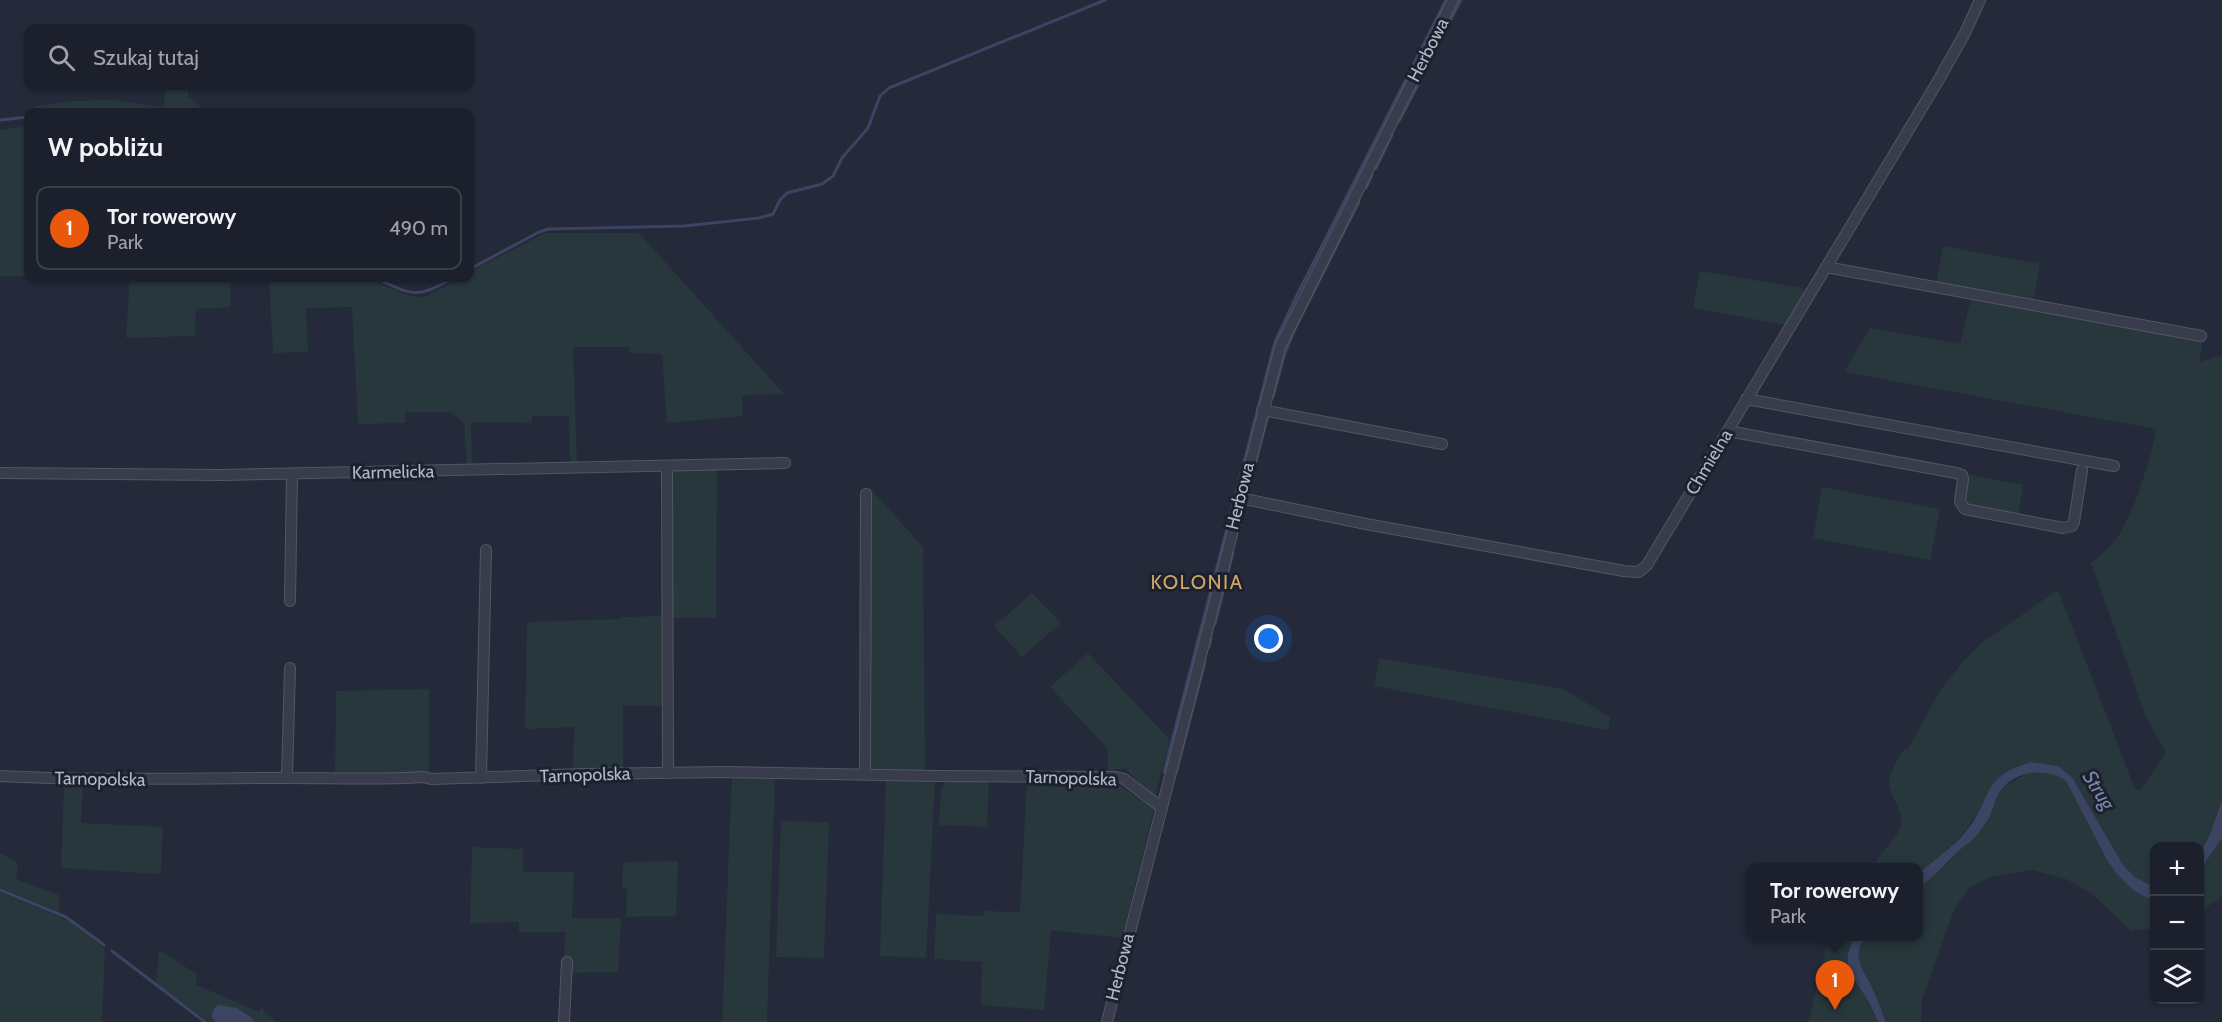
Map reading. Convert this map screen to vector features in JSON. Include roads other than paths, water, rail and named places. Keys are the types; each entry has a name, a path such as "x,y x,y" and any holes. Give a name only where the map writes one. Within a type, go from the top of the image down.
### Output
{"street":[{"name":"Herbowa","path":"1107,1022 1278,353 1287,330 1453,0"},
{"name":"Chmielna","path":"1240,498 1366,524 1639,572 1647,565 1943,71 1980,0"},
{"path":"1826,267 2201,336"},
{"path":"1746,399 2114,466"},
{"path":"1262,410 1442,444"},
{"path":"1728,431 1956,473 1962,475 1963,479 1960,502 1965,509 2063,528 2072,526 2082,470"},
{"name":"Karmelicka","path":"0,473 292,474 785,463"},
{"path":"666,466 669,773"},
{"path":"290,601 292,474"},
{"path":"865,775 866,494"},
{"path":"481,778 486,550"},
{"path":"287,778 290,668"},
{"name":"Tarnopolska","path":"0,776 171,780 287,778 377,780 424,777 431,779 669,773 1116,777 1124,779 1161,807"},
{"path":"564,1022 567,962"}],"water":[{"path":"2031,762 2058,766 2072,777 2123,865 2135,877 2150,885 2150,898 2134,891 2116,873 2066,781 2048,773 2029,773 2019,776 2004,787 1987,821 1976,836 1923,884 1923,870 1968,829 1993,784 2006,772"},
{"path":"2222,800 2222,838 2204,864 2204,846"},
{"path":"1854,941 1864,941 1859,950 1860,961 1886,1022 1878,1022 1849,968 1848,954"},
{"path":"219,1005 237,1008 252,1018 254,1022 216,1022 212,1018 212,1013"}],"waterway":[{"path":"474,267 539,232 549,229 684,226 759,218 773,214 780,200 787,193 822,184 833,176 842,158 868,128 880,96 889,88 1105,0"},
{"path":"1164,772 1275,342 1446,0"},
{"path":"1440,40 1461,0"},
{"path":"1427,68 1434,54"},
{"path":"1399,121 1420,81"},
{"path":"0,120 24,117"},
{"path":"1376,168 1392,135"},
{"path":"1366,188 1372,175"},
{"path":"1273,397 1284,356 1295,329 1359,202"},
{"path":"384,282 415,293 446,282"},
{"path":"1250,484 1268,415"},
{"path":"1215,624 1233,553"},
{"path":"1209,647 1211,639"},
{"path":"1176,773 1205,662"},
{"path":"0,890 66,917 104,945"},
{"path":"112,951 205,1022"}],"place":[{"name":"Tor rowerowy","path":"1835,1010"}],"district":[{"name":"KOLONIA","path":"1197,582"}],"water label":[{"name":"Strug","path":"2099,790"}]}
